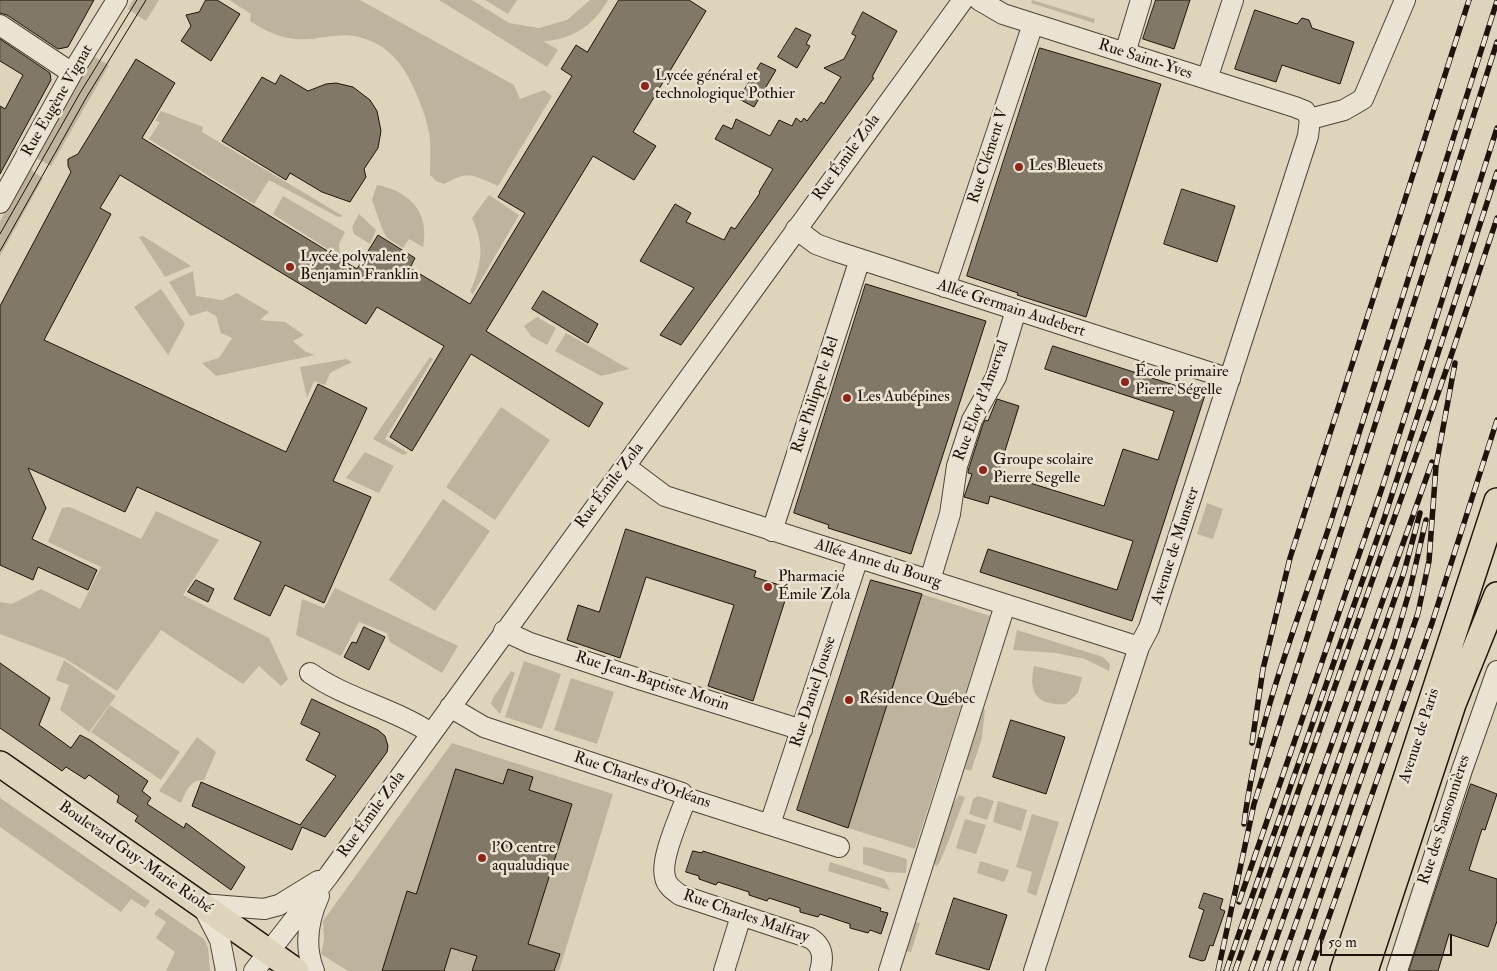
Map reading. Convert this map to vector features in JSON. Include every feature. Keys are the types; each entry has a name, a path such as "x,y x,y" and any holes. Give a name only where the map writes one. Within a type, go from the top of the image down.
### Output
{"main road":[{"name":"Avenue de Paris","path":"1343,971 1497,501"},
{"name":"Avenue de Paris","path":"1365,971 1450,712 1497,595"},
{"name":"Boulevard Guy-Marie Riobé","path":"0,764 201,904 262,961 296,971"}],"street":[{"name":"Rue Eugène Vignat","path":"0,203 72,73 117,0"},
{"name":"Rue Émile Zola","path":"262,961 329,875 963,0"},
{"name":"Rue Saint-Yves","path":"979,0 1003,14 1295,107 1305,111 1310,119"},
{"path":"1125,53 1141,0"},
{"path":"1207,79 1233,0"},
{"path":"1310,119 1344,110 1363,99 1405,0"},
{"name":"Rue Clément V","path":"945,287 1033,24"},
{"path":"0,25 72,73"},
{"name":"Avenue de Munster","path":"1034,971 1138,647 1149,628 1230,379 1308,136 1310,119"},
{"name":"Allée Germain Audebert","path":"796,229 816,244 1230,379"},
{"name":"Rue Philippe le Bel","path":"772,531 860,259"},
{"name":"Rue Eloy d'Amerval","path":"930,580 950,514 957,466 972,420 996,377 1016,310"},
{"name":"Allée Anne du Bourg","path":"625,466 665,496 1138,647"},
{"name":"Rue Daniel Jousse","path":"770,824 858,558"},
{"path":"889,971 1005,605"},
{"name":"Rue Jean-Baptiste Morin","path":"504,631 530,643 802,730"},
{"name":"Rue des Sansonnières","path":"1397,971 1462,770 1497,671"},
{"path":"310,673 335,688 412,720 431,733"},
{"name":"Rue Charles d'Orléans","path":"450,707 484,727 682,793 686,798 838,847"},
{"name":"Rue Charles Malfray","path":"686,798 666,855 665,879 680,894 810,938 820,946 821,961"},
{"path":"201,904 264,909 279,905 329,875"},
{"path":"314,971 309,956 308,931 314,907 329,875"},
{"path":"201,904 220,940 226,971"},
{"path":"724,971 741,916"}],"shaded area":[{"path":"133,0 159,0 146,21 128,9"},
{"path":"229,0 360,0 514,85 520,99 544,90 552,96 498,186 471,176 459,177 444,184 436,181 430,175 429,135 419,100 409,77 396,59 387,51 367,39 354,36 339,35 303,39 278,35 250,21 251,14"},
{"path":"439,0 472,0 509,23 539,28 567,20 590,0 608,0 596,17 581,30 563,38 543,41 558,50 547,67"},
{"path":"485,0 517,0 508,14"},
{"path":"1032,0 1095,19 1094,23 1031,3"},
{"path":"93,56 109,65 51,166 38,159 37,155"},
{"path":"161,111 203,127 202,132 343,216 338,217 269,180 254,204 149,139 160,122 155,121"},
{"path":"31,170 43,178 0,256 0,221 27,172"},
{"path":"377,185 399,192 415,206 423,224 423,247 409,239 403,248 387,238 372,200"},
{"path":"489,195 519,215 473,294 470,292 479,263 480,247 472,218"},
{"path":"283,196 345,232 339,244 340,257 273,214"},
{"path":"359,214 376,230 370,244 354,234 352,227"},
{"path":"143,236 191,266 165,277 139,237"},
{"path":"193,271 196,296 222,300 237,293 269,312 260,320 285,322 304,335 293,341 306,352 315,355 216,376 202,363 219,358 232,338 221,333 216,316 207,311 190,316 169,282"},
{"path":"161,289 185,324 168,355 134,307"},
{"path":"537,317 556,328 547,345 531,336 524,326"},
{"path":"566,333 629,369 601,376 555,351"},
{"path":"430,357 433,359 385,439 408,453 403,455 373,439"},
{"path":"346,359 352,362 330,373 325,385 314,381 307,398 300,367"},
{"path":"501,407 550,440 495,520 446,487"},
{"path":"365,452 394,466 379,493 346,478"},
{"path":"443,499 490,531 435,611 389,580"},
{"path":"1207,503 1223,509 1213,539 1197,534"},
{"path":"70,507 141,539 156,511 219,540 183,595 269,638 288,679 281,686 259,666 243,684 161,630 117,691 64,658 0,634 0,602 12,604 41,589 80,609 101,567 48,542 62,508"},
{"path":"335,588 458,646 442,673 390,642 387,633 359,622 341,656 296,635 302,599 324,608"},
{"path":"922,594 990,616 915,849 848,828"},
{"path":"1017,630 1103,657 1110,664 1109,671 1085,659 1056,653 1013,650"},
{"path":"64,660 116,696 89,732 60,710 69,685 56,680"},
{"path":"524,661 561,674 542,729 505,717"},
{"path":"1034,666 1082,677 1078,693 1066,704 1048,703 1042,700 1037,696 1032,684"},
{"path":"511,671 515,673 500,714 491,704"},
{"path":"571,678 614,692 597,744 554,730"},
{"path":"110,705 180,752 161,780 91,732"},
{"path":"978,708 985,709 982,738 971,771 965,769 968,747"},
{"path":"197,737 216,752 204,780 199,780 192,784 181,803 159,791"},
{"name":"l'O centre aqualudique","path":"452,743 613,794 559,971 348,971 321,954 324,939 323,921"},
{"path":"959,795 965,797 947,846 937,866 934,864 934,854 940,828 948,811"},
{"path":"978,796 994,801 987,820 969,814 973,799"},
{"path":"0,798 150,901 145,908 131,899 121,912 0,827"},
{"path":"998,801 1027,810 1021,831 993,822"},
{"path":"1032,814 1059,822 1036,896 1027,892 1032,872 1016,867"},
{"path":"965,819 986,825 976,854 956,848"},
{"path":"863,847 907,859 906,873 887,872 863,864"},
{"path":"980,861 1009,870 1004,882 977,873"},
{"path":"830,862 884,879 890,890 828,871"},
{"path":"159,908 204,939 208,947 210,971 166,971 175,952 156,938 166,922 154,914"},
{"path":"915,922 920,923 911,952 900,950"}],"building":[{"path":"0,0 94,0 68,47 58,49 7,15 0,13"},
{"path":"206,0 217,0 240,14 211,61 181,41 191,26 186,15 199,12"},
{"path":"619,0 689,0 706,11 633,132 656,146 634,180 593,156 486,331 603,403 589,427 471,354 412,451 390,437 444,346 377,307 366,324 120,175 100,208 111,214 44,340 286,452 318,384 367,408 333,481 371,497 324,603 285,585 270,616 234,599 261,542 137,487 125,512 28,468 46,508 32,539 97,570 88,590 38,567 33,580 0,565 0,306 71,172 68,166 68,159 78,154 136,59 175,83 142,138 357,269 378,235 415,258 410,268 470,304 525,213 498,197 572,76 561,69 576,45 587,52"},
{"path":"1156,0 1190,0 1174,49 1143,39"},
{"path":"1255,10 1297,24 1302,18 1309,20 1312,28 1354,42 1340,84 1282,65 1276,82 1235,69"},
{"path":"863,12 897,31 872,77 874,78 681,345 660,335 694,288 640,261 675,204 691,213 686,222 724,240 731,227 735,229 760,193 773,169 715,139 723,125 732,129 736,119 770,136 779,120 792,126 796,118 801,122 804,118 807,121 821,102 824,104 841,77 824,68 844,59 856,36 852,34"},
{"path":"796,28 811,35 806,44 810,46 797,68 778,57"},
{"path":"0,39 50,73 51,80 0,174 0,106 5,109 23,75 0,61"},
{"path":"1040,48 1161,84 1086,317 1017,295 1018,293 967,276"},
{"path":"761,63 776,70 754,107 739,99"},
{"path":"281,75 308,91 326,84 336,83 353,87 370,100 377,111 381,131 378,148 364,169 366,177 350,202 322,192 290,173 286,180 222,141 262,77 275,84"},
{"path":"1182,189 1235,206 1217,262 1164,244"},
{"path":"866,284 986,321 911,554 828,528 829,525 794,513"},
{"path":"543,291 598,324 588,343 532,309"},
{"path":"1053,346 1205,395 1132,621 980,572 988,549 1117,590 1133,541 990,496 988,504 964,497 972,474 968,473 968,471 983,424 985,420 988,421 997,399 1019,406 998,473 1104,506 1123,449 1158,460 1174,411 1045,369"},
{"path":"626,529 756,571 754,577 789,588 753,701 708,686 734,605 646,577 620,658 567,640 578,605 599,612"},
{"path":"196,580 214,589 208,602 188,592"},
{"name":"Résidence Québec","path":"871,580 922,594 848,828 797,810"},
{"path":"364,627 385,637 369,670 344,657 352,642 356,643"},
{"path":"0,663 50,698 39,725 71,748 80,735 90,740 148,781 142,791 151,798 147,804 184,828 186,823 245,867 231,890 135,821 138,816 117,802 119,796 89,775 85,779 66,767 62,771 0,728"},
{"path":"312,699 378,730 385,736 388,746 387,752 325,837 302,827 292,850 192,806 201,782 300,825 336,776 306,760 320,733 301,724"},
{"path":"1011,720 1065,737 1046,794 993,777"},
{"path":"456,769 503,784 508,769 533,777 529,790 572,804 528,944 560,954 554,971 472,971 477,956 451,948 444,971 382,971 407,891 416,894"},
{"path":"1471,784 1497,794 1485,830 1482,829 1469,870 1497,879 1497,921 1488,947 1449,934 1438,971 1409,971"},
{"path":"693,851 702,853 703,851 881,908 880,911 888,913 881,934 870,930 868,933 850,928 850,924 820,914 818,917 800,912 800,908 769,898 767,901 749,895 749,892 718,882 716,885 699,879 699,876 686,872"},
{"path":"1204,893 1223,899 1220,909 1225,911 1213,946 1210,945 1205,960 1202,961 1189,957 1204,910 1199,908"},
{"path":"954,898 1007,915 989,970 936,954"}],"tram line":[{"path":"0,234 80,93 137,0"},
{"path":"0,251 86,98 146,0"}],"railway":[{"path":"1252,743 1263,669 1290,558 1469,0"},
{"path":"1244,824 1258,746 1280,670 1331,521 1497,1"},
{"path":"1218,971 1254,804 1497,42"},
{"path":"1239,902 1382,488 1497,128"},
{"path":"1226,971 1384,519 1497,172"},
{"path":"1235,971 1449,362 1497,218"},
{"path":"1295,971 1418,613 1429,561 1436,466 1455,363"},
{"path":"1310,971 1432,623 1497,420"},
{"path":"1251,971 1432,462"},
{"path":"1265,971 1404,572 1420,513"},
{"path":"1279,971 1394,644 1410,589 1426,520"}],"place":[{"name":"Lycée général et technologique Pothier","path":"645,86"},
{"name":"Les Bleuets","path":"1019,167"},
{"name":"Lycée polyvalent Benjamin Franklin","path":"290,267"},
{"name":"École primaire Pierre Ségelle","path":"1125,382"},
{"name":"Les Aubépines","path":"847,398"},
{"name":"Groupe scolaire Pierre Segelle","path":"983,470"},
{"name":"Pharmacie Émile Zola","path":"768,587"},
{"name":"Résidence Québec","path":"849,700"},
{"name":"l'O centre aqualudique","path":"482,858"}]}
